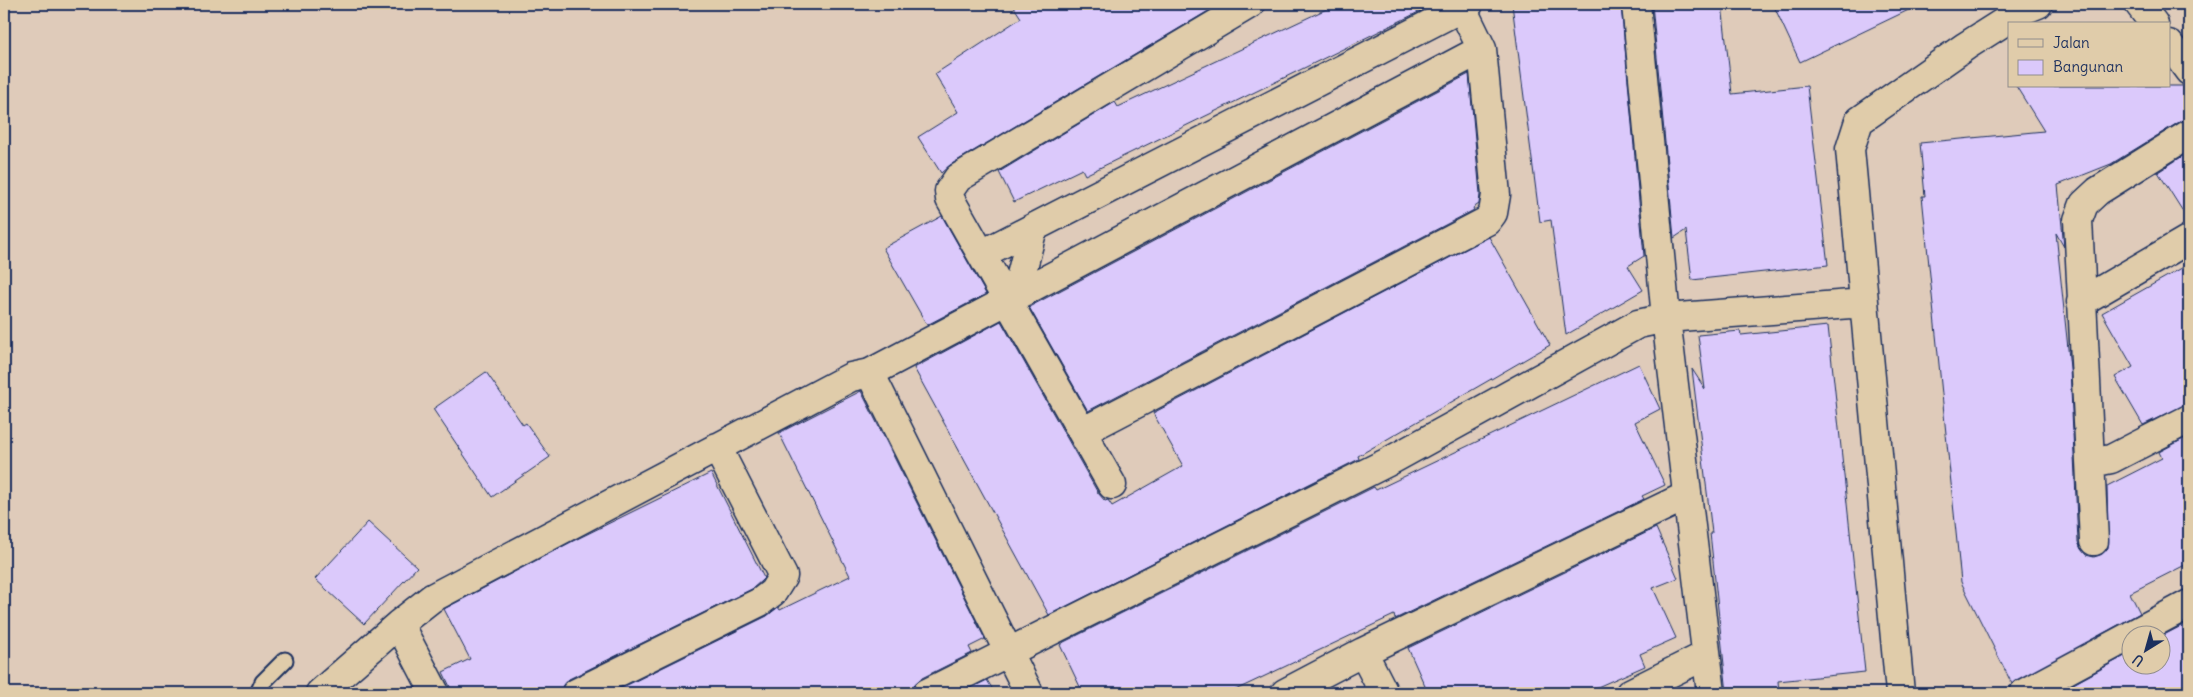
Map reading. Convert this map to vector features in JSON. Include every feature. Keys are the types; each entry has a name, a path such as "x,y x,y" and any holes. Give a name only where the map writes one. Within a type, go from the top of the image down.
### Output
{"street":[{"path":"1112,485 1082,432 1012,297 982,254 950,199 949,191 958,178 1250,4"},
{"path":"1636,4 1666,318 1710,693"},
{"path":"2139,4 2152,22"},
{"path":"982,254 1466,6 1482,49 1496,195 1493,213 1488,221 1082,432"},
{"path":"1900,693 1850,149 1859,121 2027,6"},
{"path":"2170,45 2189,71"},
{"path":"320,693 398,624 432,598 851,377 870,373 1482,49"},
{"path":"2094,542 2078,220 2084,204 2098,191 2189,134"},
{"path":"1012,297 1033,228"},
{"path":"2081,302 2189,238"},
{"path":"928,693 1386,463 1638,324 1666,318 1864,303"},
{"path":"870,373 1029,693"},
{"path":"2090,460 2101,461 2111,459 2189,419"},
{"path":"576,693 760,602 779,584 783,576 716,447"},
{"path":"1285,693 1363,652 1686,496"},
{"path":"2152,624 2189,604"},
{"path":"398,624 435,693"},
{"path":"2024,693 2120,641"},
{"path":"1363,652 1384,693"},
{"path":"1630,693 1706,655"}],"lane":[{"path":"258,693 263,682 285,660"}],"building":[{"path":"1012,4 1220,4 950,165 941,173 918,137 958,112 935,74 1021,18"},
{"path":"1337,4 1435,4 1085,175 1082,169 1014,202 999,172 1115,102 1118,107"},
{"path":"1512,4 1621,4 1644,256 1628,266 1643,290 1566,335 1551,220 1540,222"},
{"path":"1652,4 1722,4 1732,94 1807,86 1828,265 1692,280 1686,230 1674,238"},
{"path":"1773,4 1921,4 1800,62"},
{"path":"1469,74 1480,194 1479,204 1473,208 1474,210 1088,411 1029,307"},
{"path":"2170,86 2189,86 2189,118 2111,164 2058,185 2064,247 2056,233 2070,368 2078,542 2086,555 2094,557 2102,554 2108,548 2107,486 2162,458 2159,452 2189,436 2189,563 2130,593 2140,613 2012,684 1961,582 1922,196 1925,196 1920,143 2044,131 2017,88 2170,88"},
{"path":"2189,152 2189,221 2158,172"},
{"path":"942,216 986,294 927,325 883,248"},
{"path":"1489,237 1550,345 1358,456 1359,459 1049,615 914,368 1001,321 1098,493 1105,501 1108,500 1112,506 1183,466 1153,413"},
{"path":"2189,264 2189,403 2143,425 2115,377 2133,367 2102,313"},
{"path":"1828,326 1865,672 1778,681 1779,693 1727,693 1710,533 1712,533 1692,369 1705,389 1698,335 1740,331 1741,335"},
{"path":"1639,364 1660,409 1635,422 1665,485 1642,496 1644,499 1395,619 1394,615 1229,693 1083,693 1060,645 1064,642 1374,487 1376,490"},
{"path":"486,372 523,425 526,423 550,457 492,497 433,409"},
{"path":"861,391 985,639 969,647 972,653 920,679 914,685 912,693 611,693 767,616 778,607 780,610 850,576 779,433"},
{"path":"711,473 764,578 752,589 569,679 563,685 561,693 453,693 443,672 470,659 444,609 573,541"},
{"path":"368,522 417,567 364,624 315,579"},
{"path":"1656,528 1678,578 1653,588 1676,638 1640,654 1645,666 1584,693 1428,693 1408,648"},
{"path":"2189,622 2189,693 2057,693 2120,658 2120,674 2170,674 2170,632"},
{"path":"987,680 995,693 961,693"}]}
